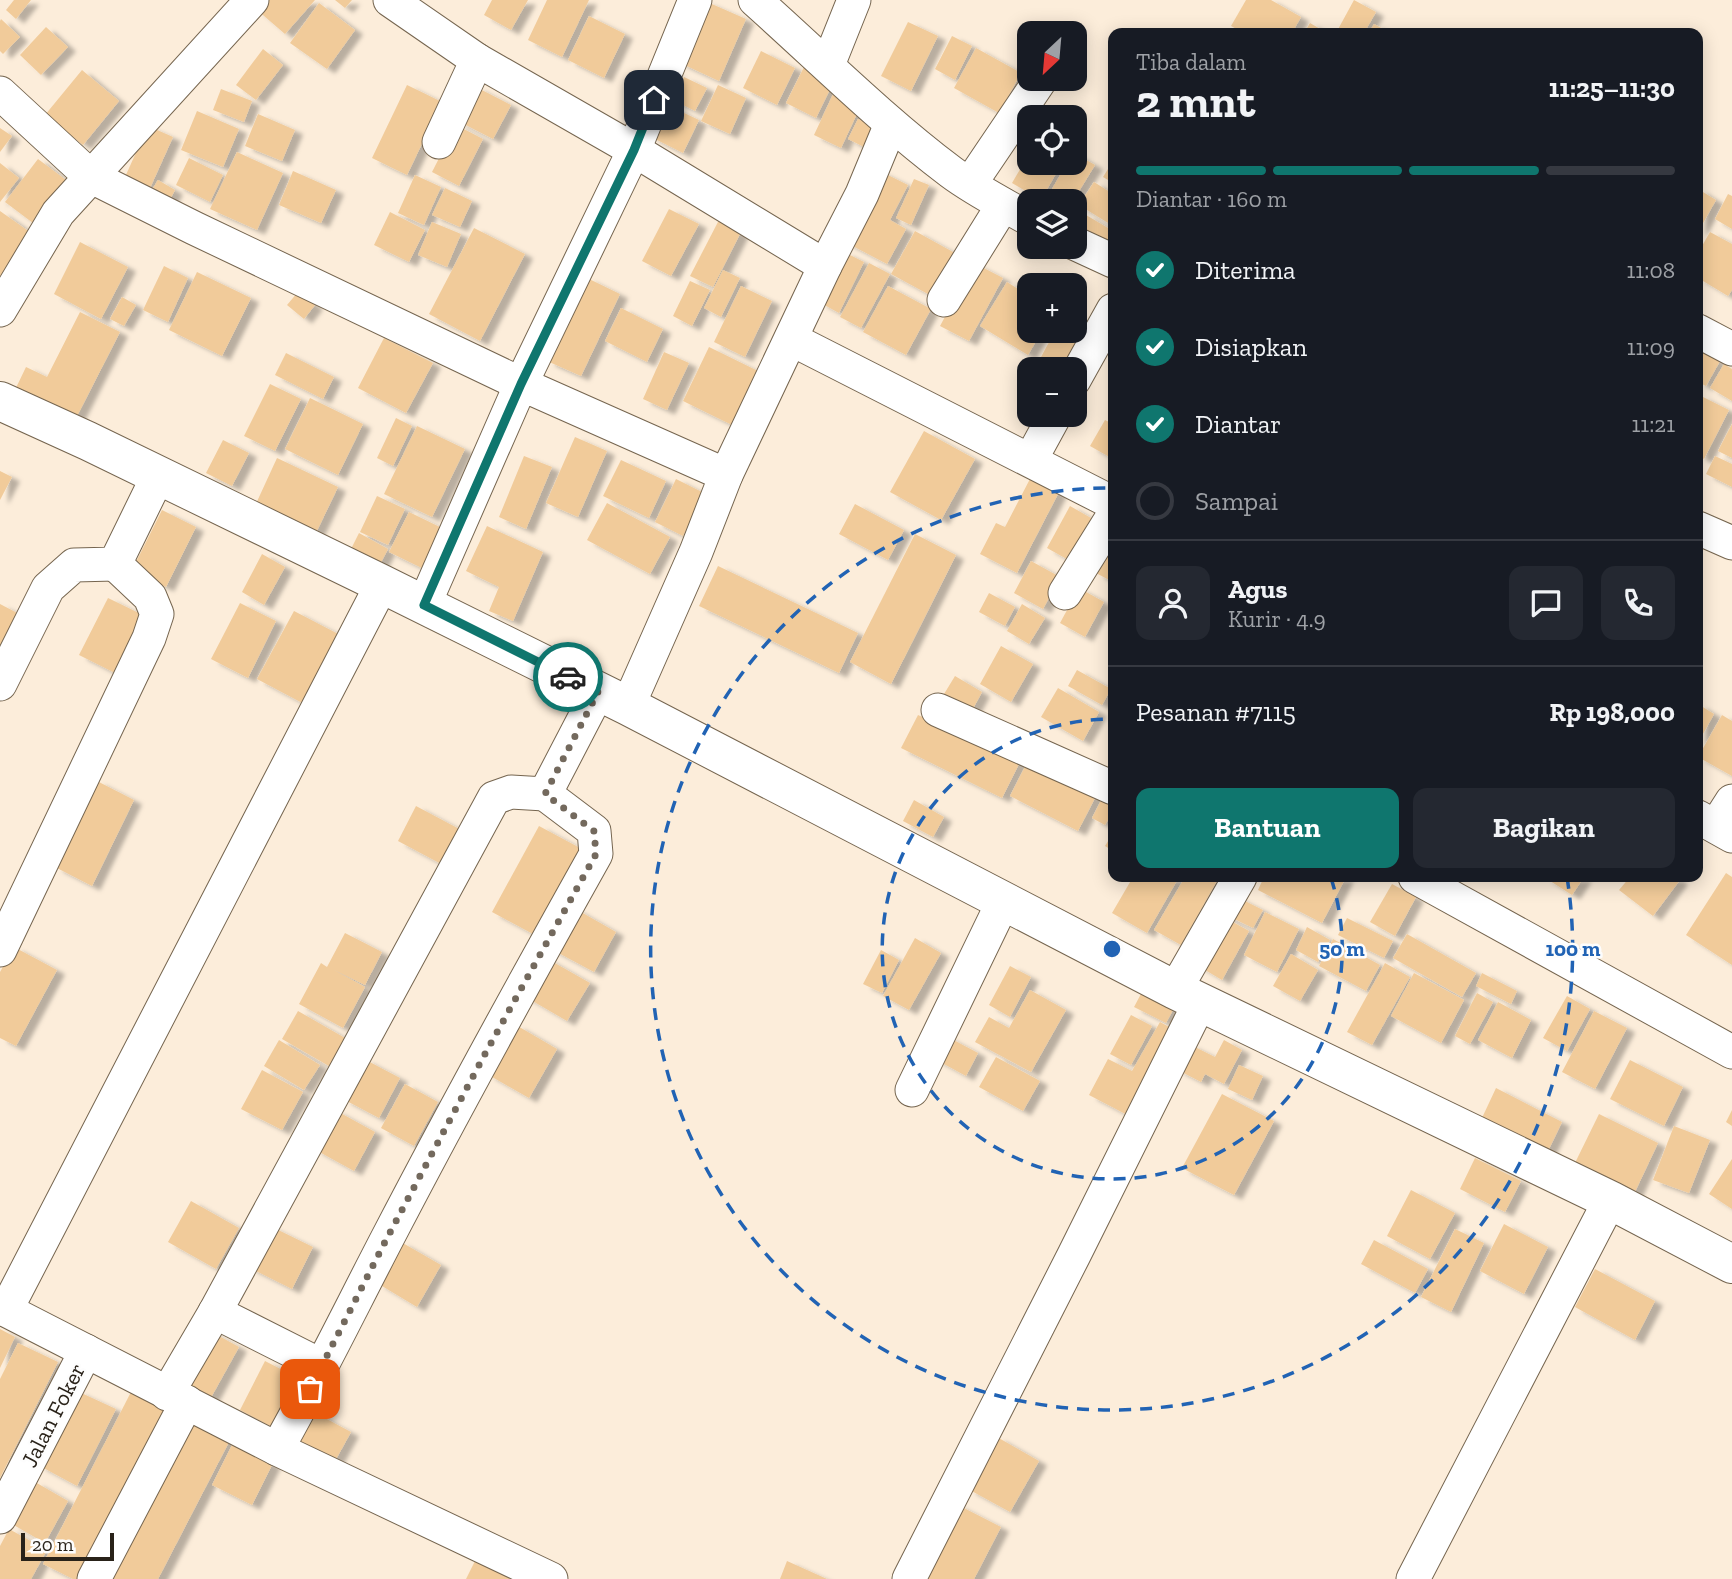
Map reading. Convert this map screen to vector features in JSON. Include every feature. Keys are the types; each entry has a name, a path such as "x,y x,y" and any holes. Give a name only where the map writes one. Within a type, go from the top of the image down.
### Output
{"main road":[{"path":"0,401 88,441 613,699 1187,996 1609,1200 1732,1264"}],"street":[{"path":"0,310 58,213 252,0"},
{"path":"390,0 477,60 634,150 825,266"},
{"path":"424,605 521,384 634,150 695,0"},
{"path":"755,0 891,124 954,174 1016,212 944,300"},
{"path":"828,65 854,0"},
{"path":"439,142 477,60"},
{"path":"970,184 1033,91"},
{"path":"0,93 90,176 521,384 726,475"},
{"path":"545,794 613,699 696,552 726,475 862,194 891,124"},
{"path":"1087,249 1108,259"},
{"path":"1087,357 1108,319"},
{"path":"1703,334 1732,349"},
{"path":"791,339 1108,500"},
{"path":"1031,460 1049,427"},
{"path":"115,564 158,476"},
{"path":"1065,593 1108,524"},
{"path":"1703,529 1732,543"},
{"path":"0,684 48,588 74,565 115,564 150,597 156,614 149,638 0,950"},
{"path":"382,584 3,1309 277,1449 549,1579"},
{"path":"938,710 1108,786"},
{"path":"94,1579 215,1312 494,798 511,792 545,794 594,831 596,854 486,1052 277,1449"},
{"path":"909,1579 1074,1255 1238,882"},
{"path":"1424,882 1728,1042"},
{"path":"912,1090 1003,902"},
{"path":"1413,1579 1609,1200"},
{"path":"215,1312 322,1366"},
{"name":"Jalan Foker","path":"0,1517 86,1351"}],"building":[{"path":"14,0 31,0 16,19 6,10"},
{"path":"264,0 315,0 285,34 256,9"},
{"path":"335,0 352,0 345,8"},
{"path":"492,0 528,0 511,30 484,15"},
{"path":"547,0 589,0 562,57 528,40"},
{"path":"1246,0 1271,0 1301,17 1295,28 1231,26"},
{"path":"1354,0 1376,12 1367,28 1339,28"},
{"path":"705,1 746,19 719,81 678,62"},
{"path":"319,3 355,30 327,69 290,43"},
{"path":"589,16 625,34 604,78 568,60"},
{"path":"1,19 20,37 3,54 0,51"},
{"path":"908,22 938,36 911,91 881,76"},
{"path":"46,27 68,47 41,75 20,55"},
{"path":"952,36 972,46 955,80 935,69"},
{"path":"976,48 1017,71 1017,80 999,113 954,88"},
{"path":"263,49 283,65 256,100 236,85"},
{"path":"761,51 795,68 777,105 743,88"},
{"path":"804,67 834,81 816,118 786,103"},
{"path":"82,70 119,101 83,145 45,115"},
{"path":"684,77 707,88 695,111 673,100"},
{"path":"407,85 442,102 407,175 372,158"},
{"path":"718,85 746,98 730,134 701,121"},
{"path":"476,87 511,105 493,139 458,121"},
{"path":"221,89 252,101 244,122 213,110"},
{"path":"835,90 862,103 841,148 814,135"},
{"path":"667,105 699,120 683,153 651,137"},
{"path":"197,111 239,129 223,167 181,150"},
{"path":"258,114 295,130 282,161 245,146"},
{"path":"858,119 874,126 864,147 848,139"},
{"path":"456,125 483,139 459,186 432,172"},
{"path":"148,126 173,137 150,188 125,177"},
{"path":"0,128 12,136 0,152"},
{"path":"237,152 283,173 257,230 210,209"},
{"path":"189,158 223,175 210,202 176,185"},
{"path":"38,159 66,180 33,223 5,202"},
{"path":"1087,160 1095,165 1080,189 1052,189 1060,175 1087,175"},
{"path":"0,163 19,178 0,202"},
{"path":"293,171 336,190 321,223 279,205"},
{"path":"880,171 908,185 890,220 906,229 887,264 845,242"},
{"path":"1017,174 1055,175 1047,189 1022,189 1012,183"},
{"path":"415,175 441,187 424,225 398,213"},
{"path":"914,179 929,185 911,225 896,218"},
{"path":"158,180 175,190 168,203 150,193"},
{"path":"1094,182 1108,191 1108,223 1087,210 1087,193"},
{"path":"445,188 472,201 460,227 432,215"},
{"path":"1703,192 1716,200 1703,223"},
{"path":"1728,194 1732,196 1732,229 1715,219"},
{"path":"669,209 699,224 671,276 642,261"},
{"path":"0,211 34,235 4,278 0,275"},
{"path":"390,212 425,230 409,262 374,245"},
{"path":"1087,216 1108,228 1108,245 1087,234"},
{"path":"719,220 741,232 713,287 690,276"},
{"path":"432,222 461,234 447,267 418,255"},
{"path":"474,228 525,254 480,341 429,314"},
{"path":"915,231 962,257 939,300 891,274"},
{"path":"1710,232 1732,244 1732,290 1728,296 1703,281 1703,244"},
{"path":"80,242 128,267 101,319 54,294"},
{"path":"844,252 864,262 839,313 819,302"},
{"path":"869,263 890,274 861,328 840,317"},
{"path":"974,263 1003,278 969,341 940,326"},
{"path":"164,266 188,278 168,322 143,310"},
{"path":"723,270 740,278 721,317 704,308"},
{"path":"197,272 251,298 222,356 169,330"},
{"path":"587,278 620,294 581,376 547,361"},
{"path":"690,281 710,290 692,326 673,316"},
{"path":"1007,282 1017,288 1017,343 1035,343 1028,355 980,326"},
{"path":"741,286 772,301 745,357 714,342"},
{"path":"888,286 931,309 906,355 863,332"},
{"path":"298,292 315,305 304,319 287,305"},
{"path":"122,297 136,305 124,326 110,319"},
{"path":"621,308 663,329 647,362 605,341"},
{"path":"80,312 120,332 74,422 14,392 26,367 47,377"},
{"path":"1087,328 1098,333 1077,357 1041,357 1049,343 1087,343"},
{"path":"384,338 433,363 406,413 358,388"},
{"path":"709,347 758,371 732,425 683,401"},
{"path":"1703,351 1720,361 1706,386 1703,384"},
{"path":"664,352 689,363 667,410 643,399"},
{"path":"286,353 334,377 323,399 275,375"},
{"path":"1724,364 1732,369 1732,401 1710,388"},
{"path":"270,384 301,399 275,451 244,436"},
{"path":"1703,397 1729,410 1703,458"},
{"path":"310,398 363,424 338,475 285,449"},
{"path":"396,418 412,426 393,466 377,458"},
{"path":"1105,420 1108,422 1108,456 1090,446"},
{"path":"1732,424 1732,458 1718,451"},
{"path":"417,426 465,449 432,517 384,494"},
{"path":"924,431 975,459 941,520 890,492"},
{"path":"575,437 607,451 578,517 546,503"},
{"path":"223,440 249,453 232,486 206,473"},
{"path":"524,456 552,467 526,529 499,517"},
{"path":"1715,456 1732,464 1732,487 1706,474"},
{"path":"277,458 338,487 314,537 254,508"},
{"path":"621,460 666,481 649,518 603,496"},
{"path":"0,471 12,477 0,500"},
{"path":"1031,477 1059,492 1017,573 980,554 996,523 1005,527"},
{"path":"676,479 704,493 683,536 655,522"},
{"path":"377,496 405,509 388,545 360,532"},
{"path":"607,503 670,537 650,574 587,540"},
{"path":"855,504 904,530 888,560 839,534"},
{"path":"1070,506 1098,522 1074,563 1047,548"},
{"path":"162,510 196,527 166,587 132,570"},
{"path":"409,512 448,531 428,571 389,552"},
{"path":"487,526 543,552 513,621 489,611 499,587 466,571"},
{"path":"359,533 388,549 379,566 350,551"},
{"path":"915,534 956,555 891,684 850,662"},
{"path":"1108,550 1108,579 1096,573"},
{"path":"262,554 285,567 264,605 242,592"},
{"path":"1031,561 1060,577 1043,609 1014,593"},
{"path":"718,566 858,633 839,673 699,606"},
{"path":"1079,588 1104,602 1085,637 1060,623"},
{"path":"989,593 1015,607 1005,626 979,612"},
{"path":"108,598 147,617 119,675 79,655"},
{"path":"240,603 276,621 248,678 211,659"},
{"path":"0,604 21,615 0,650"},
{"path":"1022,604 1045,618 1029,644 1007,631"},
{"path":"294,611 344,637 308,706 257,679"},
{"path":"1001,646 1033,664 1011,702 980,684"},
{"path":"1077,670 1108,687 1108,694 1102,705 1068,686"},
{"path":"955,676 982,692 969,716 941,699"},
{"path":"1058,688 1099,712 1083,741 1041,717"},
{"path":"1703,707 1714,714 1703,734"},
{"path":"918,715 1020,762 1002,798 901,748"},
{"path":"1722,715 1732,721 1732,776 1703,760 1703,748"},
{"path":"1030,757 1098,792 1078,831 1010,796"},
{"path":"97,781 134,800 92,886 55,867"},
{"path":"1105,793 1108,794 1108,820 1105,825 1092,818"},
{"path":"914,800 944,817 933,837 903,821"},
{"path":"416,806 463,831 445,866 398,841"},
{"path":"539,826 580,848 533,934 492,912"},
{"path":"1726,873 1732,877 1732,965 1686,935"},
{"path":"1130,882 1176,882 1147,933 1112,913"},
{"path":"1182,882 1216,882 1181,945 1154,930"},
{"path":"1262,882 1343,882 1322,923 1258,890"},
{"path":"1552,882 1581,882 1572,895"},
{"path":"1626,882 1678,882 1653,916 1619,890"},
{"path":"1392,884 1416,897 1395,936 1370,922"},
{"path":"1233,895 1263,910 1253,928 1224,914"},
{"path":"574,908 616,932 594,972 551,949"},
{"path":"1265,912 1299,929 1277,972 1244,955"},
{"path":"1222,916 1249,931 1222,980 1195,964"},
{"path":"1347,918 1393,941 1384,958 1338,935"},
{"path":"1307,927 1330,940 1318,962 1296,950"},
{"path":"345,933 382,952 365,985 334,970 365,987 343,1028 299,1004 321,963 327,967"},
{"path":"1407,934 1476,973 1462,997 1393,958"},
{"path":"915,938 941,953 909,1010 883,996"},
{"path":"1333,939 1380,965 1366,991 1319,966"},
{"path":"14,947 57,970 16,1046 0,1038 0,972"},
{"path":"881,950 899,960 882,993 863,984"},
{"path":"1291,954 1318,970 1300,1001 1273,986"},
{"path":"546,958 590,983 567,1021 524,996"},
{"path":"1385,963 1410,977 1372,1045 1347,1032"},
{"path":"1010,966 1031,977 1010,1017 989,1005"},
{"path":"1414,973 1464,1000 1441,1043 1391,1016"},
{"path":"1482,973 1517,991 1511,1004 1476,986"},
{"path":"1030,990 1066,1010 1031,1072 975,1042 989,1017 1009,1028"},
{"path":"1142,992 1174,1008 1166,1023 1134,1007"},
{"path":"1477,993 1493,1002 1470,1044 1455,1036"},
{"path":"1567,996 1590,1009 1567,1051 1543,1038"},
{"path":"1498,1002 1531,1020 1512,1058 1478,1040"},
{"path":"298,1011 345,1038 329,1066 282,1039"},
{"path":"1594,1011 1627,1028 1595,1089 1562,1072"},
{"path":"1131,1015 1152,1026 1131,1065 1110,1054"},
{"path":"1160,1022 1182,1034 1135,1119 1089,1095 1108,1059 1132,1071"},
{"path":"516,1025 557,1049 529,1098 487,1074"},
{"path":"946,1036 978,1053 966,1076 933,1058"},
{"path":"279,1040 320,1065 304,1090 264,1066"},
{"path":"1224,1040 1242,1050 1224,1084 1205,1074 1201,1082 1176,1069 1189,1044 1215,1057"},
{"path":"996,1057 1040,1081 1023,1111 979,1087"},
{"path":"364,1059 400,1078 379,1118 343,1099"},
{"path":"1630,1060 1683,1087 1664,1126 1610,1099"},
{"path":"1239,1065 1263,1076 1252,1100 1228,1089"},
{"path":"262,1070 303,1092 282,1130 241,1109"},
{"path":"405,1084 438,1102 414,1146 381,1128"},
{"path":"1496,1088 1562,1122 1547,1153 1481,1120"},
{"path":"1222,1094 1274,1121 1234,1195 1182,1168"},
{"path":"335,1110 375,1132 354,1171 314,1149"},
{"path":"1732,1110 1732,1126 1726,1122"},
{"path":"1599,1114 1658,1143 1633,1196 1573,1167"},
{"path":"1674,1126 1710,1140 1689,1193 1653,1180"},
{"path":"1475,1158 1521,1181 1505,1212 1460,1189"},
{"path":"1732,1159 1732,1209 1709,1194"},
{"path":"1411,1190 1455,1213 1430,1259 1387,1236"},
{"path":"191,1201 239,1228 216,1269 168,1242"},
{"path":"1504,1224 1548,1247 1524,1294 1480,1271"},
{"path":"270,1226 313,1247 292,1289 248,1267"},
{"path":"1455,1229 1484,1243 1451,1312 1421,1297"},
{"path":"1374,1240 1428,1269 1415,1293 1361,1264"},
{"path":"401,1242 441,1265 417,1307 377,1283"},
{"path":"1595,1269 1655,1301 1635,1340 1575,1307"},
{"path":"0,1329 15,1337 0,1368"},
{"path":"208,1330 239,1347 209,1401 178,1383"},
{"path":"18,1343 58,1362 0,1478 0,1379"},
{"path":"265,1361 300,1379 274,1428 240,1410"},
{"path":"77,1391 116,1409 77,1486 38,1465"},
{"path":"131,1392 170,1412 85,1579 73,1579 43,1564"},
{"path":"308,1409 351,1432 330,1470 288,1446"},
{"path":"189,1419 230,1440 158,1579 107,1579"},
{"path":"997,1437 1039,1461 1010,1512 968,1489"},
{"path":"233,1443 273,1463 252,1505 212,1485"},
{"path":"35,1482 68,1501 45,1543 12,1524"},
{"path":"956,1504 1001,1527 974,1579 928,1579 919,1575"},
{"path":"9,1529 47,1550 31,1579 0,1579 0,1546"},
{"path":"476,1559 516,1579 466,1579"},
{"path":"787,1561 827,1579 780,1579"}],"way so far":[{"path":"310,1389 486,1052 596,854 594,831 545,794 598,692 568,677"}],"route":[{"path":"568,677 424,605 521,384 634,150 654,100"}]}
